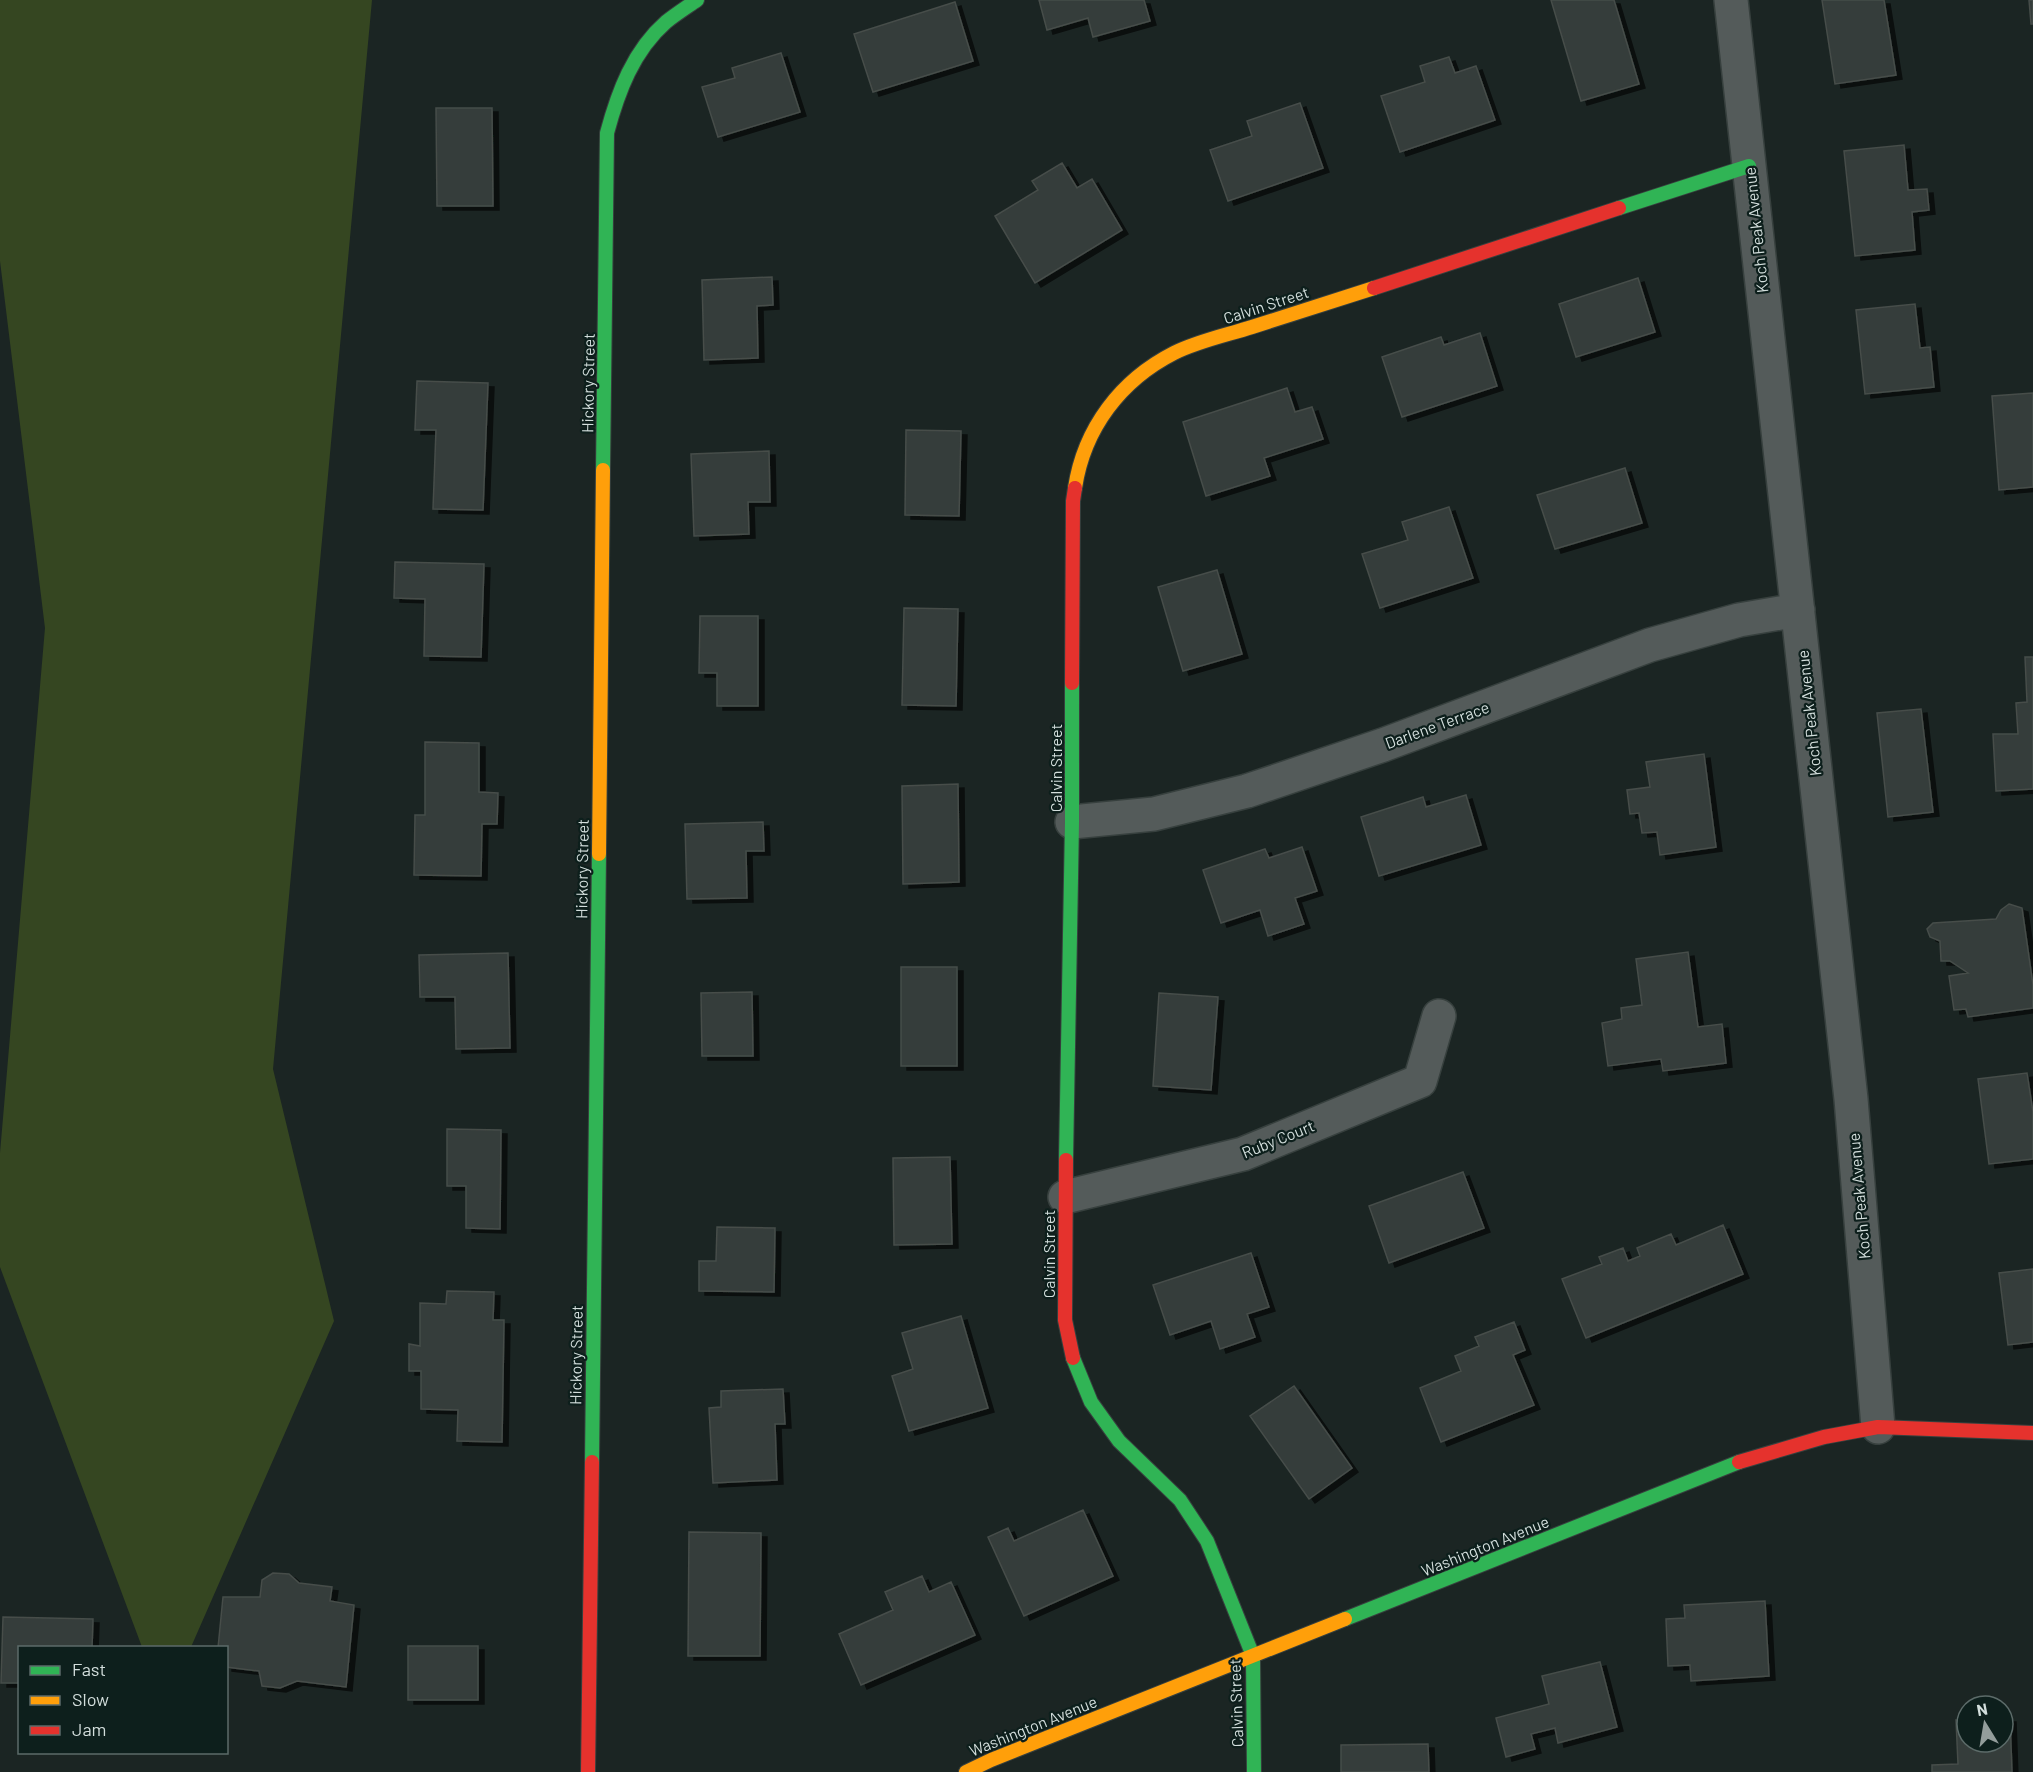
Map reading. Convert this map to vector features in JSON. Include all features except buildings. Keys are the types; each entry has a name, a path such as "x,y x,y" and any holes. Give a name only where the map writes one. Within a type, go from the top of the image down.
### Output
{"street":[{"name":"Hickory Street","path":"588,1772 607,133 617,93 638,54 665,23 697,0"},
{"name":"Koch Peak Avenue","path":"1731,0 1851,1099 1878,1427"},
{"name":"Calvin Street","path":"1254,1772 1253,1656 1207,1541 1180,1500 1119,1440 1091,1402 1075,1366 1065,1320 1072,822 1072,501 1088,440 1109,403 1140,373 1176,351 1749,166"},
{"name":"Darlene Terrace","path":"1072,822 1154,814 1246,791 1383,745 1650,645 1739,620 1798,610"},
{"name":"Ruby Court","path":"1065,1197 1243,1154 1420,1081 1439,1016"},
{"name":"Washington Avenue","path":"966,1772 1747,1459 1824,1437 1878,1427 2033,1433"}],"green space":[{"path":"0,0 372,0 273,1069 334,1321 191,1646 142,1646 0,1267 0,1153 45,628 0,261"}],"traffic: fast":[{"path":"603,470 607,133 628,73 644,46 666,22 697,0"},
{"path":"1619,208 1749,166"},
{"path":"1066,1160 1072,683"},
{"path":"592,1462 599,854"},
{"path":"1073,1358 1091,1402 1119,1441 1180,1500 1207,1541 1253,1656 1254,1772"},
{"path":"1345,1619 1739,1462"}],"traffic: slow":[{"path":"1075,488 1087,445 1096,426 1122,392 1155,364 1174,353 1213,338 1374,288"},
{"path":"599,854 603,470"},
{"path":"966,1772 1345,1619"}],"traffic: jam":[{"path":"1374,288 1619,208"},
{"path":"1072,683 1075,488"},
{"path":"1066,1160 1065,1320 1073,1358"},
{"path":"1739,1462 1824,1437 1878,1427 2033,1433"},
{"path":"588,1772 592,1462"}]}
